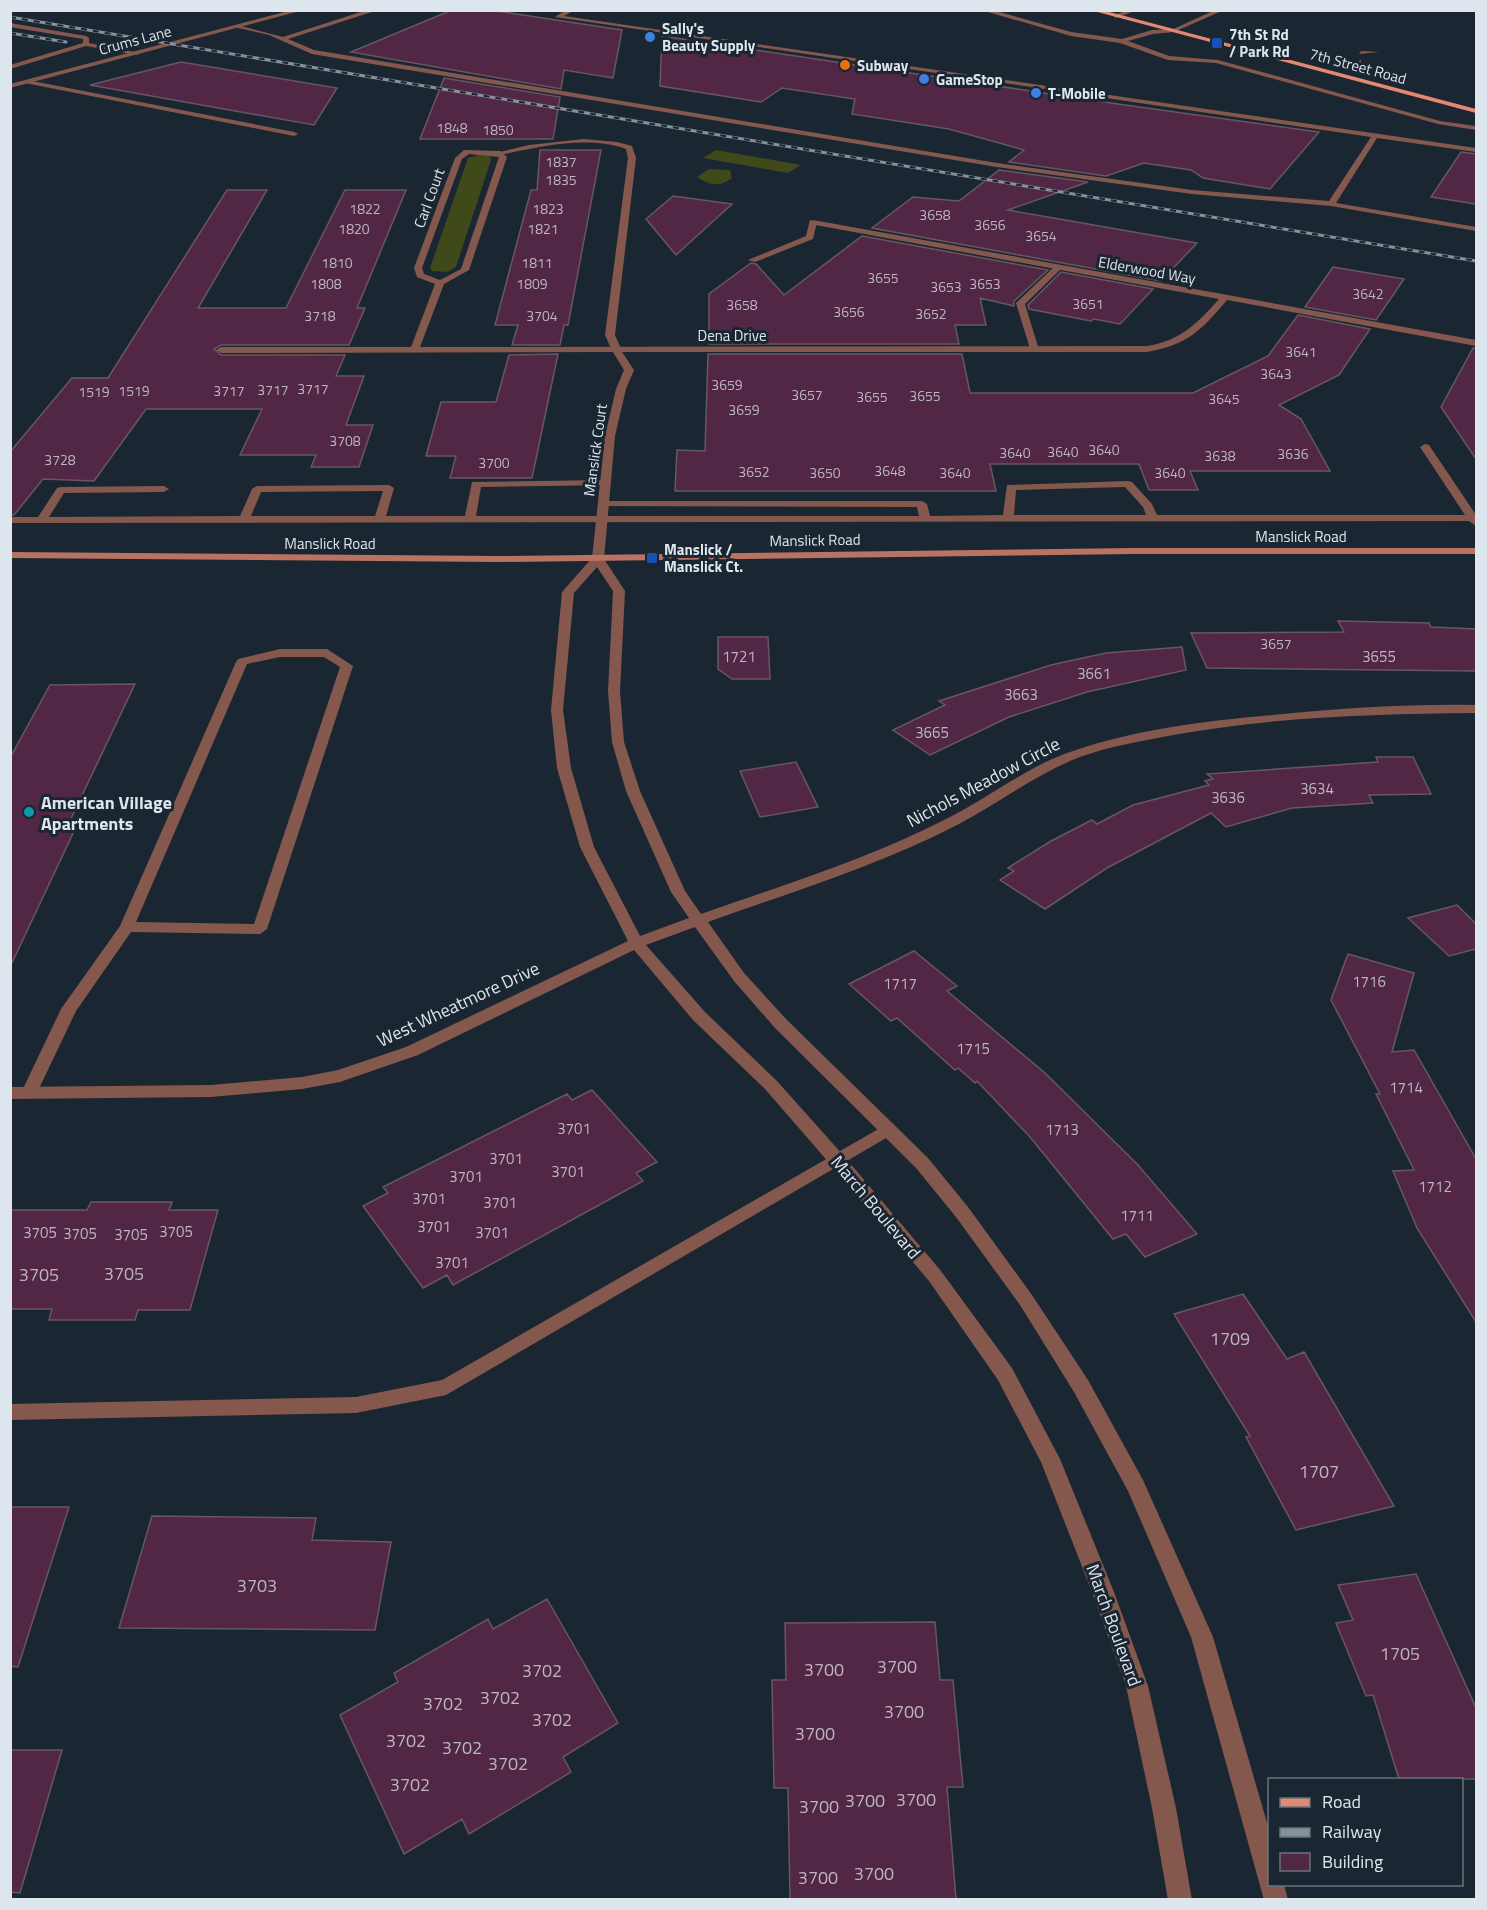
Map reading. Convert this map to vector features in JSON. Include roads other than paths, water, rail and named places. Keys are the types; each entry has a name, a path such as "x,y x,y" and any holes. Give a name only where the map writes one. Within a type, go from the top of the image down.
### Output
{"main road":[{"name":"7th Street Road","path":"1093,10 1168,32 1476,111"},
{"name":"Manslick Road","path":"10,555 598,559 1075,551 1476,551"}],"street":[{"name":"Crums Lane","path":"10,86 301,10"},
{"path":"282,39 375,10"},
{"path":"572,10 558,17 1476,150"},
{"path":"984,10 1071,34 1121,41 1142,47 1150,53 1168,57 1216,61 1440,123 1476,128"},
{"path":"1116,16 1134,10"},
{"path":"1121,41 1152,32 1168,32 1221,10"},
{"path":"10,25 86,38 86,44"},
{"path":"237,27 282,39 312,52 997,165 1192,192 1330,204 1476,229"},
{"path":"1159,41 1170,37 1168,32"},
{"path":"10,67 86,44 137,53"},
{"path":"1142,47 1150,44"},
{"path":"1361,53 1375,54 1385,49"},
{"path":"1347,57 1358,63"},
{"path":"27,82 294,134"},
{"path":"1330,204 1375,136"},
{"path":"414,351 440,283 465,270 503,157 500,153 562,143 613,143 629,148 632,159 610,336 617,351"},
{"name":"Carl Court","path":"440,283 427,280 420,275 418,268 459,158 467,152 500,153"},
{"name":"Elderwood Way","path":"752,260 810,237 813,222 1476,343"},
{"path":"1034,350 1020,303 1059,267"},
{"name":"Dena Drive","path":"221,350 1147,349 1171,345 1195,332 1225,297"},
{"name":"Manslick Court","path":"598,559 601,519 620,389 629,370 617,351"},
{"path":"1425,447 1475,519"},
{"path":"470,519 477,484 606,483"},
{"path":"1008,518 1011,487 1128,484 1148,506 1153,518"},
{"path":"244,519 257,489 389,488 380,519"},
{"path":"41,520 61,490 164,489"},
{"path":"603,504 922,504 924,518"},
{"path":"10,520 1475,519"},
{"path":"598,559 618,591 614,690 618,742 633,792 678,892 739,977 781,1024 922,1163 962,1212 1026,1300 1081,1386 1136,1486 1202,1637 1268,1872"},
{"name":"March Boulevard","path":"598,559 568,592 557,710 564,768 587,848 636,943 699,1016 771,1085 837,1160 935,1276 1005,1374 1050,1459 1103,1592 1137,1686 1164,1808 1180,1899"},
{"path":"29,1092 69,1009 127,927 242,662 280,653 327,653 347,666 260,929 127,927"},
{"name":"Nichols Meadow Circle","path":"663,933 869,859 952,822 1025,778 1076,754 1125,740 1214,724 1353,711 1476,709"},
{"name":"West Wheatmore Drive","path":"10,1093 211,1091 302,1083 340,1076 412,1051 636,943 663,933"},
{"path":"10,1412 356,1405 446,1387 887,1130"}],"railway":[{"path":"10,17 1476,261"},
{"path":"10,33 66,42"}],"place":[{"name":"Sally's Beauty Supply","path":"650,37"},
{"name":"7th St Rd / Park Rd","path":"1217,43"},
{"name":"Subway","path":"845,65"},
{"name":"GameStop","path":"924,79"},
{"name":"T-Mobile","path":"1036,93"},
{"name":"Manslick / Manslick Ct.","path":"652,558"},
{"name":"American Village Apartments","path":"29,812"}]}
